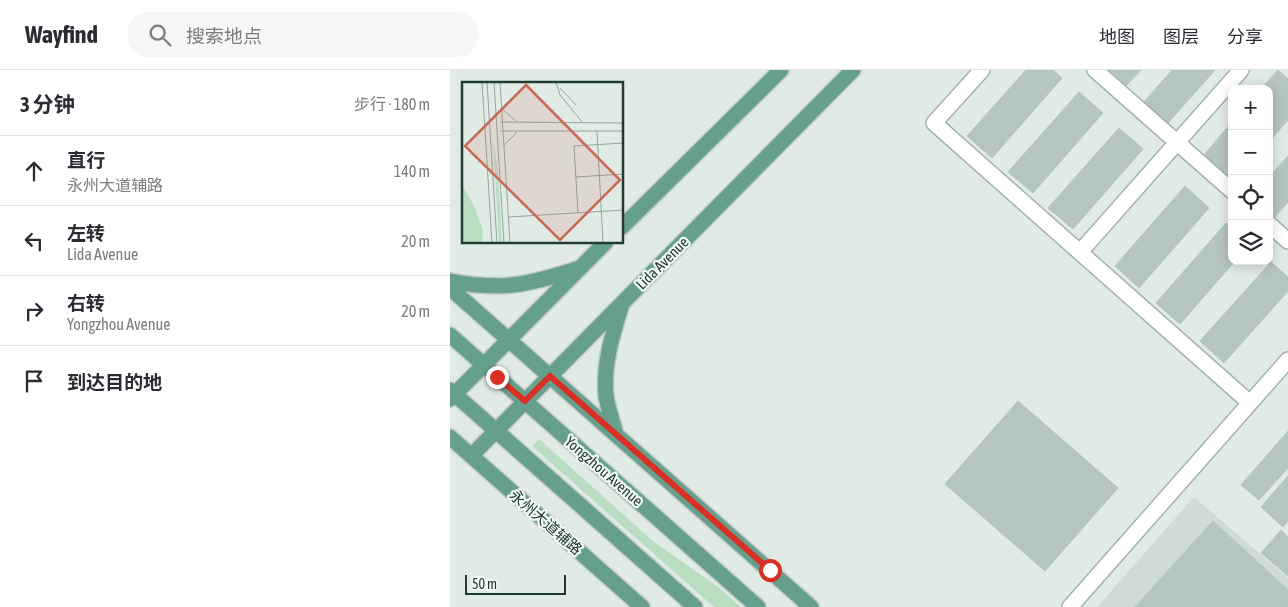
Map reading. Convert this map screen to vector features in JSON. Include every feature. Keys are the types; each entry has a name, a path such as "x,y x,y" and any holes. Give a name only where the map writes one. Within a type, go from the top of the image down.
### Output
{"main road":[{"path":"624,225 781,70"},
{"name":"Lida Avenue","path":"471,456 853,70"},
{"path":"604,244 484,365 452,394 696,607"},
{"path":"450,281 472,286 499,287 531,284 581,268"},
{"path":"450,288 812,607"},
{"path":"616,435 606,398 606,371 610,341 622,302"},
{"name":"Yongzhou Avenue","path":"450,335 758,607"},
{"name":"永州大道辅路","path":"450,437 642,607"}],"street":[{"path":"982,70 934,123 1250,403"},
{"path":"1095,70 1228,188"},
{"path":"1081,252 1241,70"},
{"path":"1273,228 1288,241"},
{"path":"1070,607 1288,360"}],"shaded area":[{"path":"1194,497 1288,578 1288,607 1097,607"}],"green space":[{"path":"539,439 654,542 718,587 741,607 714,607 532,446"}],"building":[{"path":"1026,70 1053,70 1062,78 992,158 967,136"},
{"path":"1108,70 1141,70 1126,86"},
{"path":"1172,70 1215,70 1168,123 1144,102"},
{"path":"1278,70 1288,79 1288,120 1273,137 1273,85 1265,85"},
{"path":"1079,92 1103,113 1033,193 1008,172"},
{"path":"1228,127 1228,176 1204,155"},
{"path":"1119,128 1143,149 1073,229 1048,208"},
{"path":"1288,156 1288,202 1275,217 1273,215 1273,173"},
{"path":"1185,186 1209,208 1139,288 1115,266"},
{"path":"1226,223 1228,225 1228,265 1232,265 1180,324 1156,303"},
{"path":"1273,264 1288,277 1288,291 1224,363 1200,341 1268,265"},
{"path":"1018,401 1118,488 1045,571 945,484"},
{"path":"1288,431 1288,468 1259,500 1241,485"},
{"path":"1288,476 1288,521 1283,527 1261,507"},
{"path":"1213,521 1288,590 1288,607 1135,607"},
{"path":"1281,530 1288,537 1288,576 1261,553"}],"route":[{"path":"497,377 525,401 550,376 770,570"}]}
